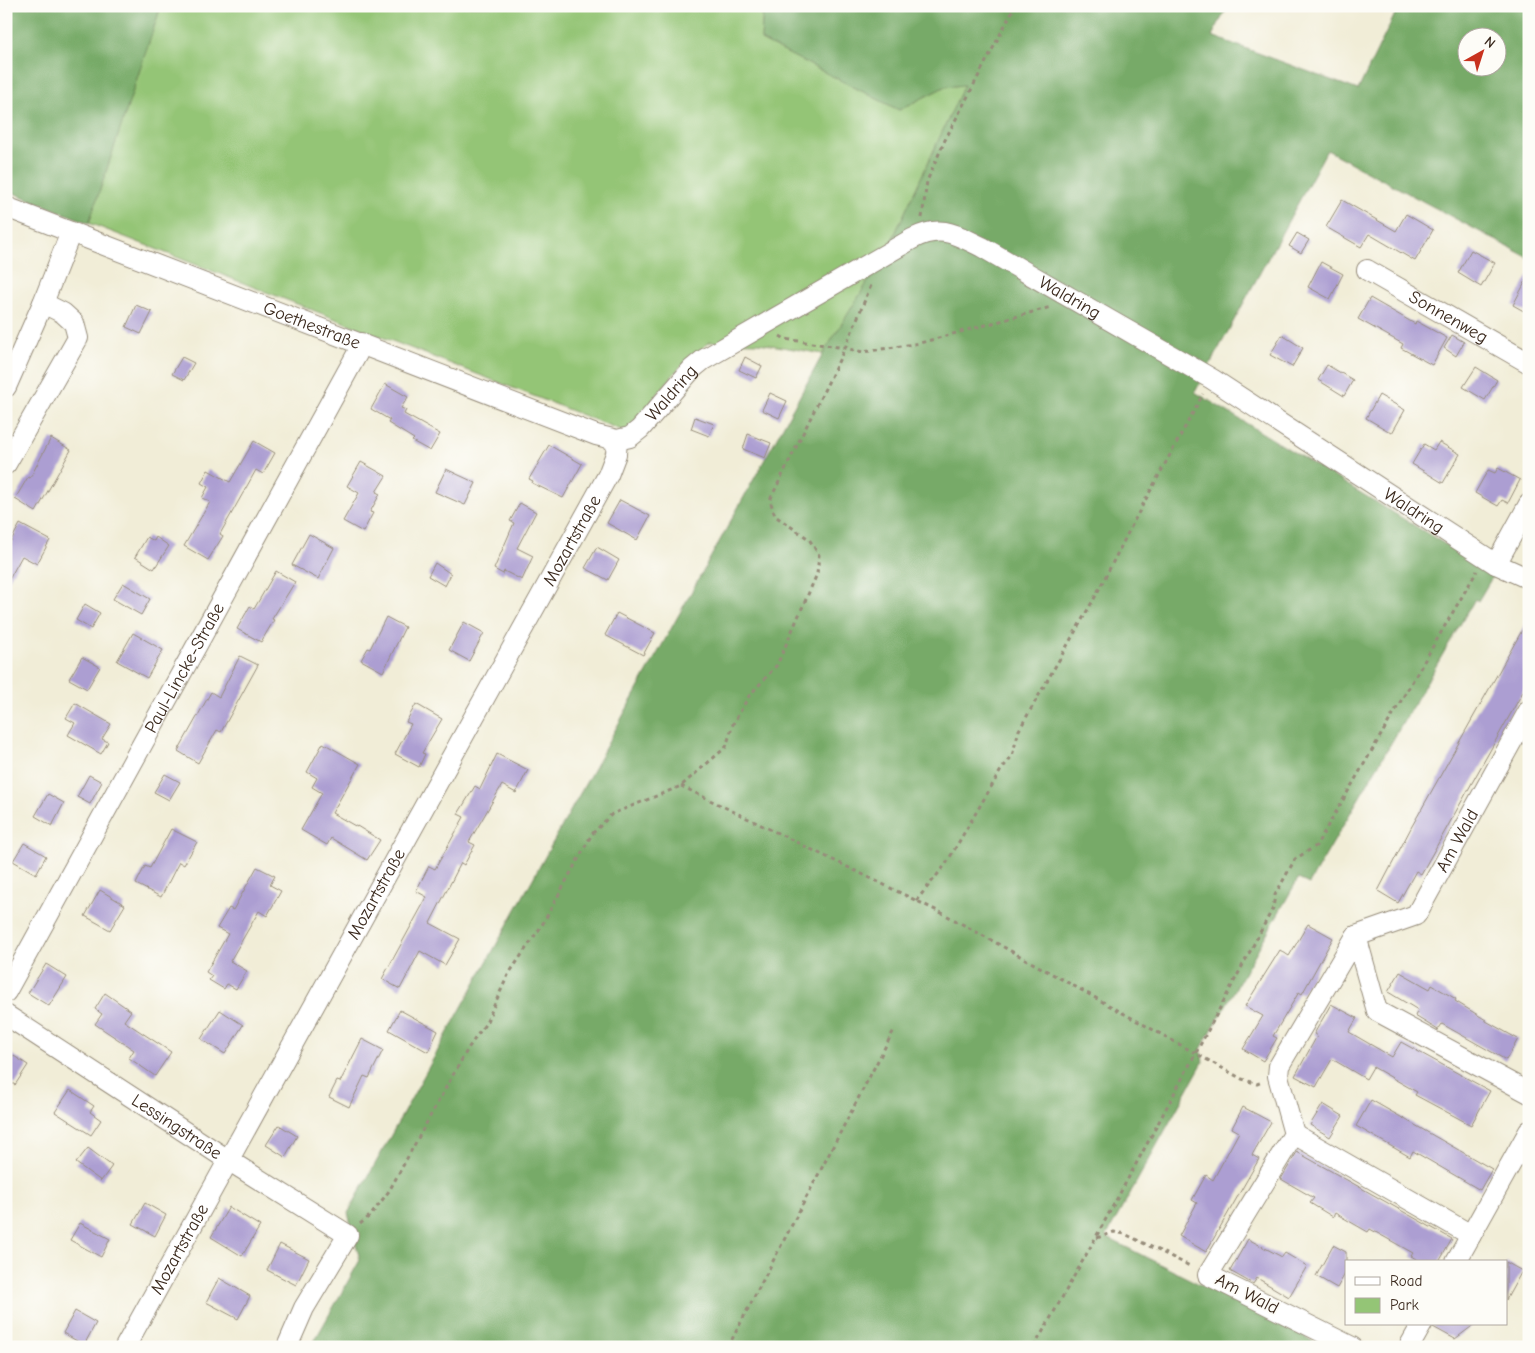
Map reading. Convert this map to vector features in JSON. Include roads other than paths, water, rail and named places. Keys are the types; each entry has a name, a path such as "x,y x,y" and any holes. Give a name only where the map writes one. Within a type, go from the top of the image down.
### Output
{"street":[{"name":"Goethestraße","path":"6,207 596,435 617,440"},
{"name":"Waldring","path":"617,440 630,437 640,429 692,368 703,360 923,233 938,230 960,236 982,247 1212,379 1496,564 1529,579"},
{"path":"6,387 43,304 71,232"},
{"name":"Sonnenweg","path":"1367,270 1529,364"},
{"path":"6,464 78,338 74,323 63,313 43,304"},
{"name":"Paul-Lincke-Straße","path":"6,992 357,354 361,343"},
{"name":"Mozartstraße","path":"125,1347 608,475 616,454 617,440"},
{"path":"1496,564 1529,504"},
{"name":"Am Wald","path":"1356,936 1416,915 1529,710"},
{"path":"1356,936 1279,1066 1278,1076 1294,1134 1471,1235"},
{"path":"1356,936 1377,1011 1529,1093"},
{"name":"Lessingstraße","path":"6,1015 228,1160 348,1235 304,1308 287,1347"},
{"path":"1457,1260 1529,1132"},
{"name":"Am Wald","path":"1294,1134 1208,1275 1352,1347"},
{"path":"1409,1347 1421,1326"}]}
